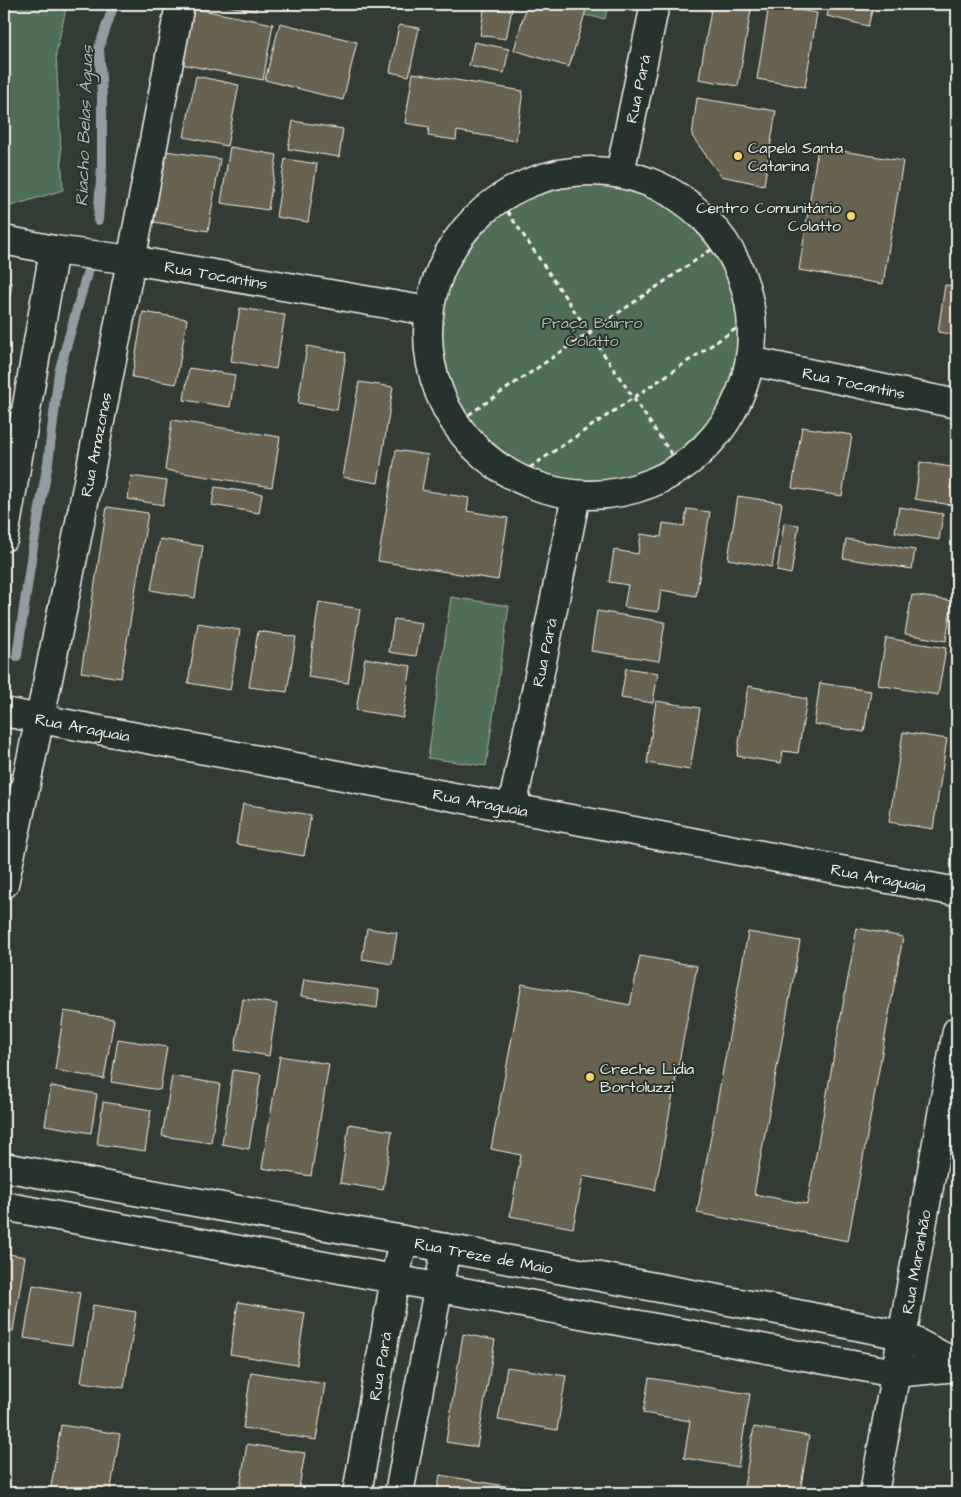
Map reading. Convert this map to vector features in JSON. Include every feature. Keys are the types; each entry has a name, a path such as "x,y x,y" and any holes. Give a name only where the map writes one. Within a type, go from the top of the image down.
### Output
{"street":[{"name":"Rua Amazonas","path":"4,884 40,720 132,260 180,4"},
{"name":"Rua Pará","path":"620,173 654,4"},
{"path":"566,170 620,173 686,200 724,241 743,278 752,318 750,361 733,409 715,437 684,466 650,485 614,495 576,496 516,479 482,456 455,426 437,390 427,351 428,311 451,245 501,195 566,170"},
{"name":"Rua Tocantins","path":"4,240 54,250 132,260 428,311"},
{"path":"4,536 54,250"},
{"name":"Rua Tocantins","path":"750,361 957,404"},
{"name":"Rua Pará","path":"512,808 576,496"},
{"name":"Rua Araguaia","path":"4,712 957,892"},
{"name":"Rua Maranhão","path":"874,1493 957,1031"},
{"name":"Rua Treze de Maio","path":"4,1167 254,1212 902,1335 957,1366"},
{"path":"115,1227 123,1188"},
{"name":"Rua Treze de Maio","path":"4,1206 895,1373 957,1366"},
{"path":"247,1252 254,1212"},
{"name":"Rua Pará","path":"357,1493 394,1279 403,1240"},
{"path":"399,1493 446,1248"},
{"path":"635,1325 642,1285"},
{"path":"364,1451 405,1461"}],"path":[{"path":"501,195 505,208 674,458 684,466"},
{"path":"455,426 468,415 724,241"},
{"path":"516,479 633,396 752,318"}],"green space":[{"path":"4,4 67,4 56,54 63,190 8,207 4,207"},
{"path":"528,4 608,4 605,19"},
{"name":"Praça Bairro Colatto","path":"592,181 621,184 649,193 663,199 698,225 724,260 730,274 739,302 742,331 739,360 730,388 724,402 698,437 663,463 649,469 621,478 592,481 563,478 535,469 521,463 486,437 460,402 454,388 445,360 442,331 445,302 454,274 460,260 486,225 521,199 535,193 563,184"},
{"path":"451,597 509,606 486,766 428,758"}],"building":[{"path":"216,4 257,4 256,11"},
{"path":"485,4 513,4 506,39 480,35"},
{"path":"527,4 565,4 586,10 569,67 514,50"},
{"path":"712,4 751,10 738,86 699,79"},
{"path":"830,4 874,4 868,26 827,16"},
{"path":"769,5 817,13 805,87 757,79"},
{"path":"192,8 273,24 263,80 181,64"},
{"path":"280,23 357,42 343,100 265,80"},
{"path":"399,25 419,28 409,76 390,72"},
{"path":"474,42 509,49 504,73 469,66"},
{"path":"413,73 523,91 516,141 457,131 456,140 428,136 429,127 405,123"},
{"path":"196,76 239,85 227,146 184,137"},
{"name":"Capela Santa Catarina","path":"697,98 776,111 764,185 721,176 692,136"},
{"path":"293,121 343,129 339,157 288,149"},
{"path":"230,147 277,155 268,210 221,203"},
{"name":"Centro Comunitário Colatto","path":"818,147 903,161 883,284 799,270"},
{"path":"166,151 220,159 208,231 154,222"},
{"path":"285,159 317,164 308,222 276,217"},
{"path":"957,245 957,276 953,275"},
{"path":"4,282 12,283 4,331"},
{"path":"945,285 957,286 957,335 938,332"},
{"path":"240,308 285,315 276,369 231,361"},
{"path":"143,312 187,319 176,384 132,377"},
{"path":"307,346 346,353 337,410 298,403"},
{"path":"189,368 235,375 230,407 184,400"},
{"path":"359,382 393,387 378,483 343,477"},
{"path":"172,420 280,437 272,487 165,470"},
{"path":"802,427 852,435 842,496 792,488"},
{"path":"396,450 428,455 422,490 469,498 467,511 508,518 498,580 378,561"},
{"path":"920,462 957,468 957,506 915,499"},
{"path":"131,476 167,481 163,505 128,499"},
{"path":"215,487 262,494 259,513 212,505"},
{"path":"738,496 782,503 772,567 728,559"},
{"path":"107,507 148,513 121,678 81,672"},
{"path":"899,507 943,514 939,540 895,532"},
{"path":"687,509 710,512 696,596 661,590 658,612 624,607 628,585 609,582 614,550 638,554 641,534 661,537 663,523 684,526"},
{"path":"784,523 799,525 791,574 777,571"},
{"path":"160,539 203,546 195,598 151,590"},
{"path":"846,539 915,550 912,569 843,558"},
{"path":"912,595 952,601 946,641 905,634"},
{"path":"319,602 360,609 348,683 308,677"},
{"path":"597,611 665,622 659,661 591,651"},
{"path":"394,619 422,623 416,656 389,652"},
{"path":"198,623 240,630 230,690 188,683"},
{"path":"258,631 296,637 287,692 249,687"},
{"path":"886,638 946,648 938,695 878,685"},
{"path":"365,658 411,666 403,718 356,710"},
{"path":"626,668 658,673 653,703 621,698"},
{"path":"820,683 871,691 864,732 814,724"},
{"path":"748,686 792,694 792,696 807,699 798,753 783,751 781,763 737,756"},
{"path":"656,701 700,708 690,770 647,763"},
{"path":"903,732 947,739 933,829 889,822"},
{"path":"243,804 311,815 304,856 236,844"},
{"path":"367,928 397,933 392,964 362,959"},
{"path":"857,928 903,937 848,1241 697,1213 748,932 800,941 754,1194 807,1204"},
{"name":"Creche Lidia Bortoluzzi","path":"640,956 697,966 655,1190 583,1176 573,1228 510,1216 521,1155 491,1149 522,984 630,1005"},
{"path":"304,979 379,990 377,1008 301,996"},
{"path":"243,999 277,1004 269,1056 235,1050"},
{"path":"64,1011 114,1019 104,1079 55,1070"},
{"path":"118,1039 167,1047 160,1090 111,1082"},
{"path":"280,1056 329,1064 311,1176 262,1168"},
{"path":"233,1070 261,1074 249,1149 222,1144"},
{"path":"172,1076 220,1084 211,1143 162,1136"},
{"path":"51,1086 97,1094 91,1133 45,1125"},
{"path":"103,1102 151,1110 145,1151 97,1144"},
{"path":"349,1124 392,1131 383,1190 340,1183"},
{"path":"4,1253 25,1257 13,1331 4,1330"},
{"path":"33,1285 80,1293 72,1345 24,1338"},
{"path":"238,1302 305,1313 297,1365 230,1354"},
{"path":"93,1305 136,1312 124,1388 81,1382"},
{"path":"463,1334 495,1340 477,1447 446,1442"},
{"path":"507,1367 566,1376 557,1430 498,1420"},
{"path":"251,1372 325,1384 316,1440 243,1428"},
{"path":"649,1378 750,1394 738,1467 684,1458 690,1421 643,1413"},
{"path":"61,1425 120,1434 110,1493 50,1493"},
{"path":"754,1427 809,1436 800,1493 743,1493"},
{"path":"247,1444 305,1453 298,1493 269,1493 240,1488"},
{"path":"440,1475 511,1487 510,1493 437,1493"}],"waterway":[{"name":"Riacho Belas Águas","path":"98,220 102,166 102,95 99,48 114,4"},
{"name":"Riacho Belas Águas","path":"17,656 32,553 48,463 59,372 88,270"}],"place":[{"name":"Capela Santa Catarina","path":"738,156"},
{"name":"Centro Comunitário Colatto","path":"851,216"},
{"name":"Creche Lidia Bortoluzzi","path":"590,1077"}]}
